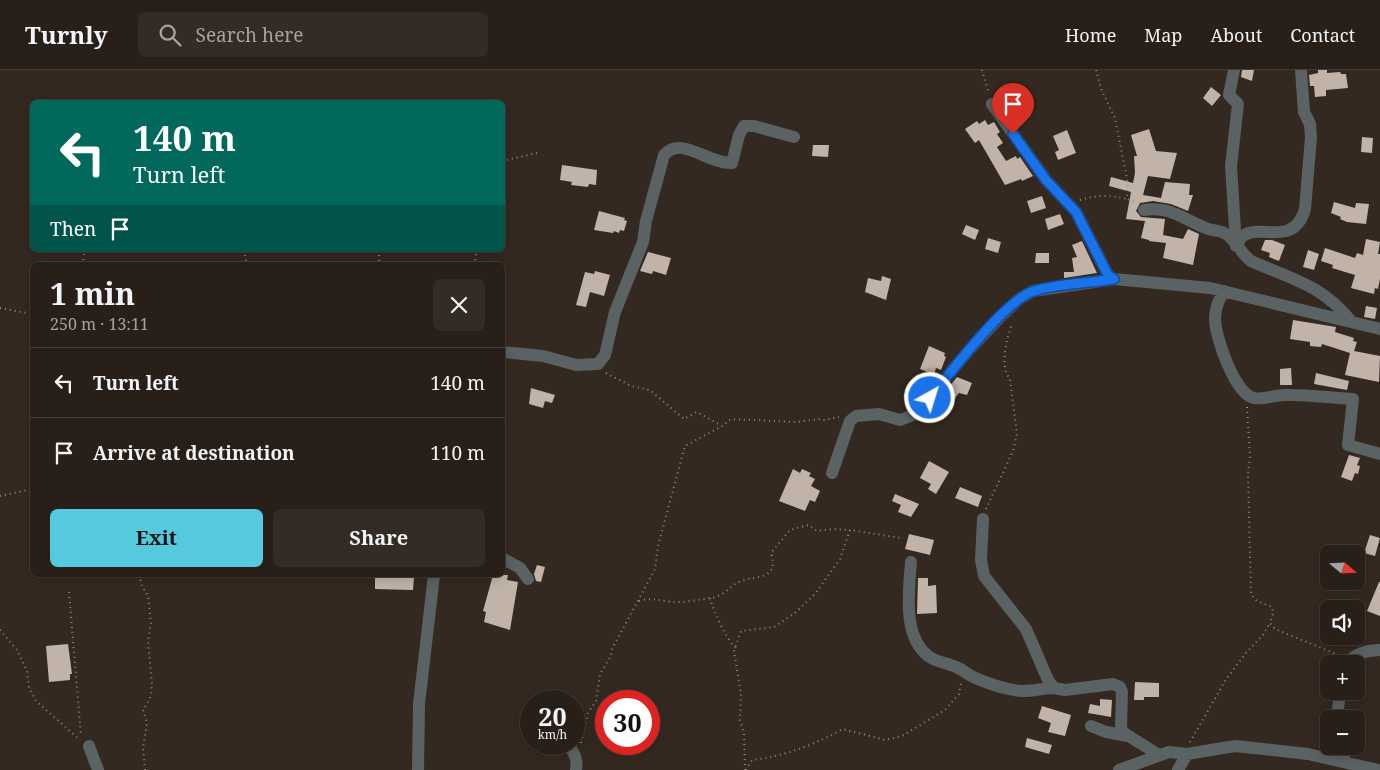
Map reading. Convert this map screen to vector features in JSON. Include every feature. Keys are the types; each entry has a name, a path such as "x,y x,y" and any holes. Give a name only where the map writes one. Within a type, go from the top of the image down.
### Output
{"street":[{"path":"1234,70 1229,95 1238,104 1231,166 1236,246"},
{"path":"1236,246 1242,237 1251,233 1281,233 1298,224 1302,219 1305,209 1311,137 1310,124 1304,112 1300,70"},
{"path":"992,104 1046,180 1076,212 1108,275 1114,279 1198,286 1380,329"},
{"path":"505,352 542,356 576,365 598,364 605,355 616,312 643,242 646,221 664,155 670,148 679,146 723,164 732,164 739,135 744,126 754,126 794,137"},
{"path":"1144,210 1156,208 1168,210 1208,230 1225,233 1251,261 1310,285 1340,308 1351,321"},
{"path":"832,473 850,421 856,416 879,414 900,420 916,414 970,348 1019,299 1033,291 1114,279"},
{"path":"1224,291 1216,306 1215,321 1218,338 1229,366 1243,393 1254,398 1286,395 1353,399 1348,445 1380,454"},
{"path":"983,519 981,560 984,576 1026,629 1045,674 1054,688"},
{"path":"505,560 520,568 528,579"},
{"path":"911,562 909,600 914,634 921,648 928,656 963,670 972,677 1014,690 1054,688 1066,690 1113,684 1120,687 1122,692 1121,728 1128,736"},
{"path":"418,770 419,704 434,577"},
{"path":"1359,655 1380,650"},
{"path":"1091,726 1106,732 1128,736 1159,755"},
{"path":"85,743 98,770"},
{"path":"1119,770 1169,752 1187,754 1218,748 1247,746 1308,754 1378,770"},
{"path":"1178,770 1187,754"},
{"path":"1343,755 1345,762"}],"path":[{"path":"982,70 992,104"},
{"path":"1096,70 1102,91 1115,118 1128,184 1127,199"},
{"path":"505,160 537,153"},
{"path":"1070,204 1095,195 1115,196 1139,204 1144,210"},
{"path":"983,519 987,506 1013,451 1017,434 1010,379 1006,374 1005,360 1006,342 1019,299"},
{"path":"0,308 30,314"},
{"path":"598,364 603,372 631,386 650,390 684,419 698,412 722,426"},
{"path":"1187,754 1191,740 1221,691 1225,681 1246,653 1263,635 1273,614 1272,607 1257,601 1251,594 1248,474 1250,457 1246,403 1243,393"},
{"path":"576,766 588,713 596,701 600,674 612,656 612,648 655,569 658,546 685,446 731,419 796,422 856,416"},
{"path":"0,496 30,489"},
{"path":"638,601 660,599 674,602 710,598 724,595 739,581 763,577 774,563 771,553 790,530 808,526 818,531 833,528 901,538"},
{"path":"745,770 744,732 740,720 742,694 734,651 741,631 774,627 794,613 815,594 840,559 850,530"},
{"path":"140,577 148,596 151,622 148,642 152,684 150,699 143,710 147,724 143,748 146,770"},
{"path":"68,592 85,743"},
{"path":"710,598 713,610 730,644 736,648"},
{"path":"1270,623 1275,629 1333,655"},
{"path":"0,630 17,650 36,701 85,743"},
{"path":"745,770 752,760 776,757 813,745 843,729 885,740 902,736 945,710 958,694 963,670"}],"building":[{"path":"1242,70 1254,70 1252,81 1241,77"},
{"path":"1318,70 1327,70 1327,73 1340,72 1341,74 1346,74 1348,88 1326,90 1326,96 1315,97 1314,86 1310,86 1309,75 1318,73"},
{"path":"1211,87 1221,95 1212,106 1203,98"},
{"path":"985,120 988,125 994,122 1000,132 997,134 1003,143 997,147 1006,161 1016,156 1017,159 1020,157 1033,176 1005,185 979,140 975,143 965,129 977,121 979,124"},
{"path":"1149,129 1156,151 1177,153 1170,179 1148,176 1143,195 1161,198 1165,182 1190,184 1189,195 1193,195 1188,211 1171,204 1153,201 1140,203 1136,211 1141,217 1165,219 1163,235 1183,239 1188,229 1199,234 1193,265 1163,258 1166,243 1141,238 1145,221 1126,219 1131,192 1109,186 1111,177 1133,183 1135,173 1134,156 1137,156 1131,135"},
{"path":"1067,130 1076,153 1058,160 1055,152 1059,150 1053,136"},
{"path":"1362,137 1373,138 1372,153 1361,152"},
{"path":"813,145 829,145 828,157 812,156"},
{"path":"562,165 597,170 596,185 589,184 588,187 571,185 572,182 560,180"},
{"path":"1042,196 1046,208 1031,213 1027,201"},
{"path":"1334,202 1355,208 1356,203 1369,204 1366,224 1347,222 1331,213"},
{"path":"599,211 625,218 624,220 627,221 624,231 620,230 619,233 614,231 613,233 594,230"},
{"path":"1060,214 1064,224 1048,230 1045,219"},
{"path":"966,225 979,230 975,240 962,234"},
{"path":"988,238 1001,242 998,253 985,249"},
{"path":"1366,239 1380,242 1378,254 1380,254 1380,279 1378,289 1375,288 1374,294 1351,288 1355,275 1332,268 1333,265 1321,261 1325,248 1355,258 1357,253 1363,255"},
{"path":"1265,240 1272,240 1285,245 1279,261 1269,257 1270,253 1261,250"},
{"path":"1082,241 1097,273 1064,278 1064,272 1074,272 1072,258 1077,257 1072,245"},
{"path":"1308,250 1319,254 1314,270 1303,267"},
{"path":"648,252 671,258 666,275 653,271 652,274 640,271"},
{"path":"1036,253 1049,253 1049,263 1035,263"},
{"path":"595,271 610,275 604,296 590,292 586,307 576,305 585,272 594,274"},
{"path":"882,276 891,279 886,300 865,292 868,278 881,281"},
{"path":"1366,306 1377,308 1375,319 1364,317"},
{"path":"1293,320 1336,327 1335,332 1354,338 1353,341 1357,342 1354,351 1380,356 1379,382 1345,375 1350,353 1322,344 1321,347 1310,346 1310,342 1290,339"},
{"path":"929,346 945,353 944,356 946,357 941,370 936,368 934,375 920,369"},
{"path":"1291,368 1292,385 1280,385 1280,369"},
{"path":"1316,373 1349,381 1347,390 1314,384"},
{"path":"957,377 972,383 967,395 959,393 941,416 931,409"},
{"path":"531,388 555,395 552,403 545,401 543,408 529,404"},
{"path":"1349,455 1360,458 1357,465 1360,466 1358,474 1355,473 1352,481 1341,477"},
{"path":"929,461 949,472 936,494 928,489 931,484 920,478"},
{"path":"793,469 800,473 802,469 811,473 809,476 815,479 811,486 820,491 815,502 810,500 805,511 779,501"},
{"path":"960,487 982,496 978,507 955,498"},
{"path":"895,494 919,504 911,517 898,512 901,505 892,501"},
{"path":"909,534 934,540 930,555 905,549"},
{"path":"1370,535 1380,538 1375,556 1365,553"},
{"path":"537,565 545,567 541,582 536,581 534,574"},
{"path":"505,575 508,575 507,580 518,582 510,630 484,622 486,612 483,611 492,577 505,577"},
{"path":"375,577 414,577 413,590 375,589"},
{"path":"918,578 928,578 928,586 936,585 937,613 917,614"},
{"path":"1380,582 1380,616 1367,611"},
{"path":"68,644 72,674 70,674 70,680 49,682 46,646"},
{"path":"1135,682 1159,683 1159,697 1144,697 1144,700 1134,700"},
{"path":"1100,699 1112,700 1111,717 1088,713 1090,704 1100,706"},
{"path":"1042,706 1071,715 1065,736 1048,732 1051,723 1038,718"},
{"path":"1027,738 1052,745 1049,754 1025,747"}],"route":[{"path":"930,398 970,348 1019,299 1033,291 1114,279 1108,275 1076,212 1046,180 1013,134"}]}
